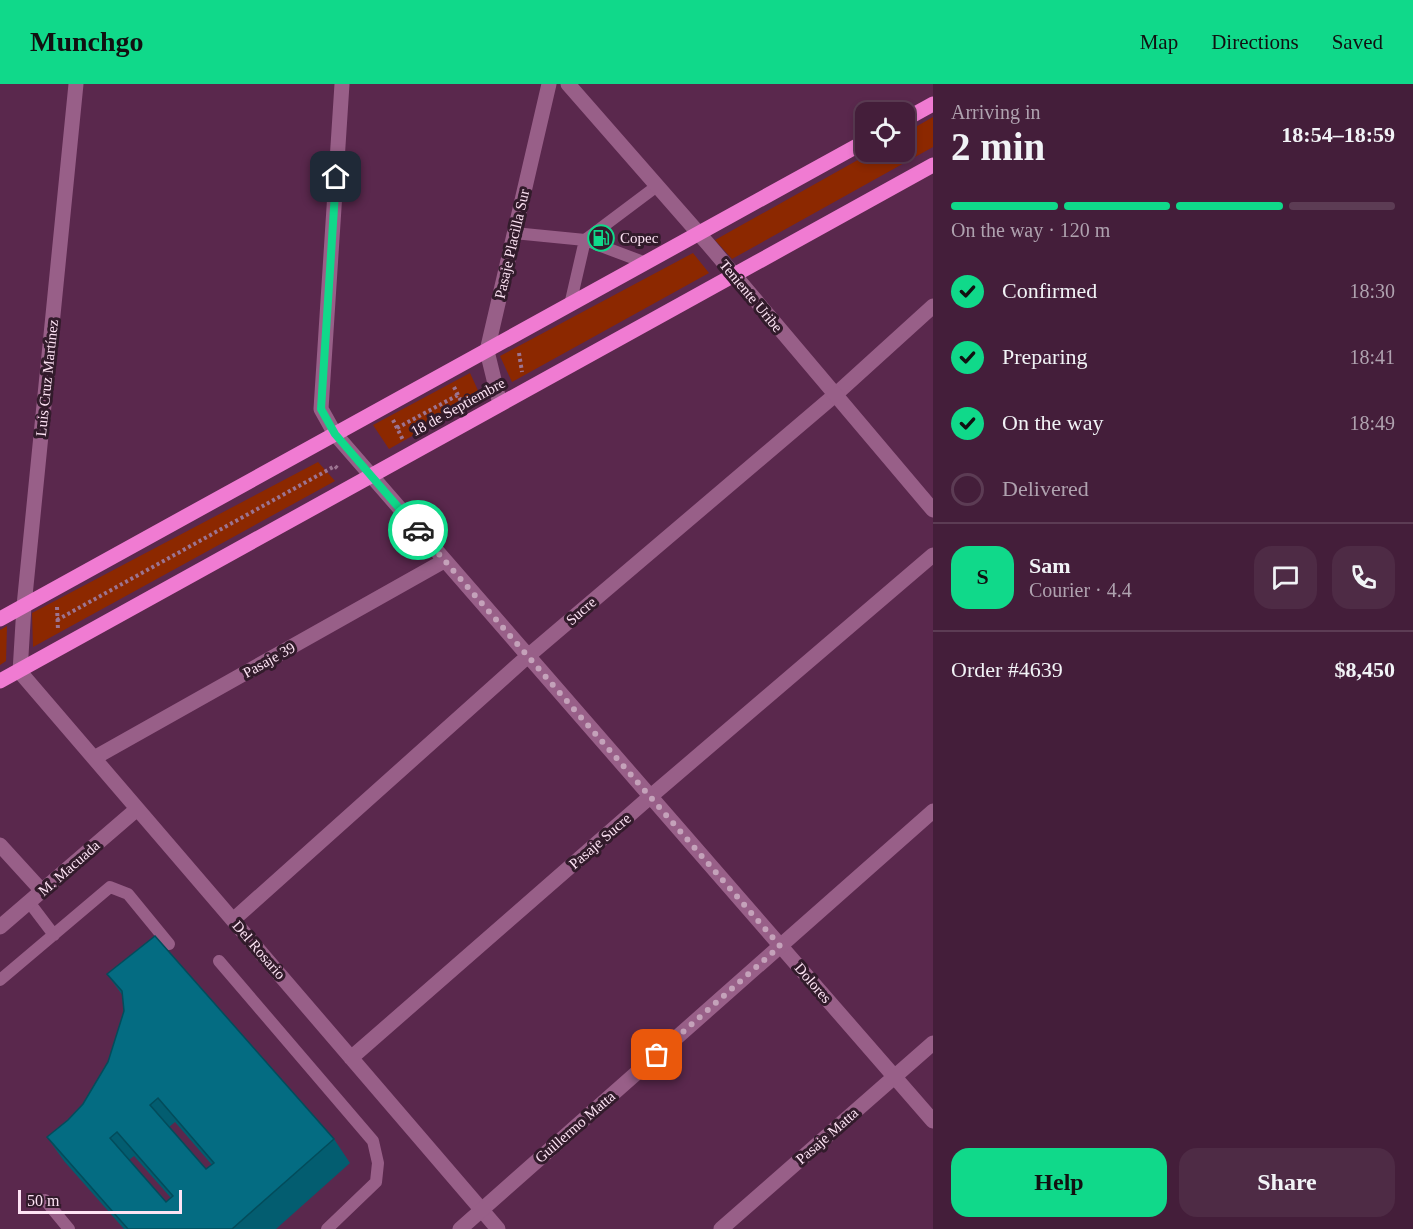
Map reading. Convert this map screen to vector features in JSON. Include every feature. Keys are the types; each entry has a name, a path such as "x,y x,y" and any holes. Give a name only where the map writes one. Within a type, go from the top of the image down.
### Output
{"main road":[{"path":"915,114 933,104"},
{"path":"0,620 855,147"},
{"name":"18 de Septiembre","path":"0,681 20,672 59,648 933,165"}],"street":[{"name":"Luis Cruz Martínez","path":"20,672 24,606 76,84"},
{"name":"Dolores","path":"342,84 321,409 335,434 933,1121"},
{"name":"Pasaje Placilla Sur","path":"501,404 487,351 549,84"},
{"name":"Teniente Uribe","path":"568,84 933,510"},
{"name":"Sucre","path":"233,920 528,656 835,395 933,306"},
{"name":"Pasaje Sucre","path":"351,1058 651,796 933,555"},
{"name":"Pasaje 39","path":"94,758 444,561"},
{"name":"Del Rosario","path":"20,672 498,1229"},
{"name":"M. Macuada","path":"0,927 137,809"},
{"name":"Guillermo Matta","path":"460,1229 933,811"},
{"path":"0,845 42,891"},
{"name":"Pasaje Matta","path":"721,1229 933,1043"}],"lane":[{"path":"570,305 585,240 657,186"},
{"path":"514,233 585,240 646,262"},
{"path":"0,980 110,887 128,894 169,944"},
{"path":"29,902 54,935"},
{"path":"219,961 373,1141 378,1163 376,1182 327,1229"},
{"path":"45,1200 69,1229"}],"path":[{"path":"516,334 525,391"},
{"path":"447,373 471,420"},
{"path":"397,428 458,395"},
{"path":"386,406 411,454"},
{"path":"57,620 335,466 354,485"},
{"path":"56,589 59,648"}],"shaded area":[{"path":"933,117 933,147 915,157 915,127"},
{"path":"855,162 906,162 732,259 715,240"},
{"path":"693,253 709,273 512,382 500,356"},
{"path":"470,373 481,397 389,449 373,425"},
{"path":"318,462 335,481 33,647 32,613"},
{"path":"7,626 6,661 0,665 0,630"}],"building":[{"path":"155,936 334,1139 232,1229 128,1229 47,1137 83,1104 108,1062 124,1011 122,991 107,974","holes":["158,1098 214,1163 206,1169 150,1105","117,1132 173,1196 166,1202 110,1138"]}],"way so far":[{"path":"418,530 780,946 657,1055"}],"place":[{"name":"Copec","path":"601,238"}],"route":[{"path":"336,177 321,409 335,434 418,530"}]}
